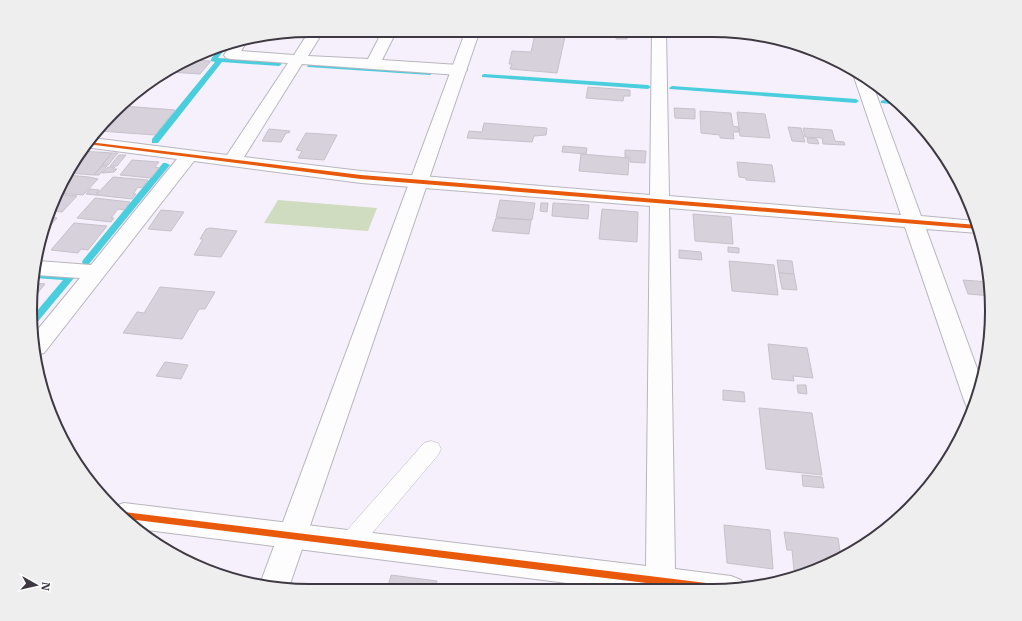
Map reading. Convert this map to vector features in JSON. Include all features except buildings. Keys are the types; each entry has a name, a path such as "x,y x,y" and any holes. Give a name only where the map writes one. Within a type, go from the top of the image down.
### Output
{"street":[{"path":"232,161 312,37"},
{"path":"373,64 386,37"},
{"path":"276,582 471,37"},
{"path":"659,37 661,584"},
{"path":"236,47 230,55 459,70"},
{"path":"865,84 973,390"},
{"path":"94,144 361,177 971,225"},
{"path":"39,343 189,156"},
{"path":"40,268 96,272"},
{"path":"130,516 646,584"}],"lane":[{"path":"349,544 431,449"}],"green space":[{"path":"278,200 377,208 368,231 264,223"}],"waterway":[{"path":"218,54 213,60 220,60"},
{"path":"155,141 220,60"},
{"path":"220,60 279,64"},
{"path":"310,66 430,73"},
{"path":"484,76 648,87"},
{"path":"672,88 856,101"},
{"path":"883,102 889,102"},
{"path":"86,262 166,165"},
{"path":"37,317 70,278 39,275"}],"cycle path":[{"path":"94,144 361,177 971,226"},
{"path":"130,516 682,584"}]}
